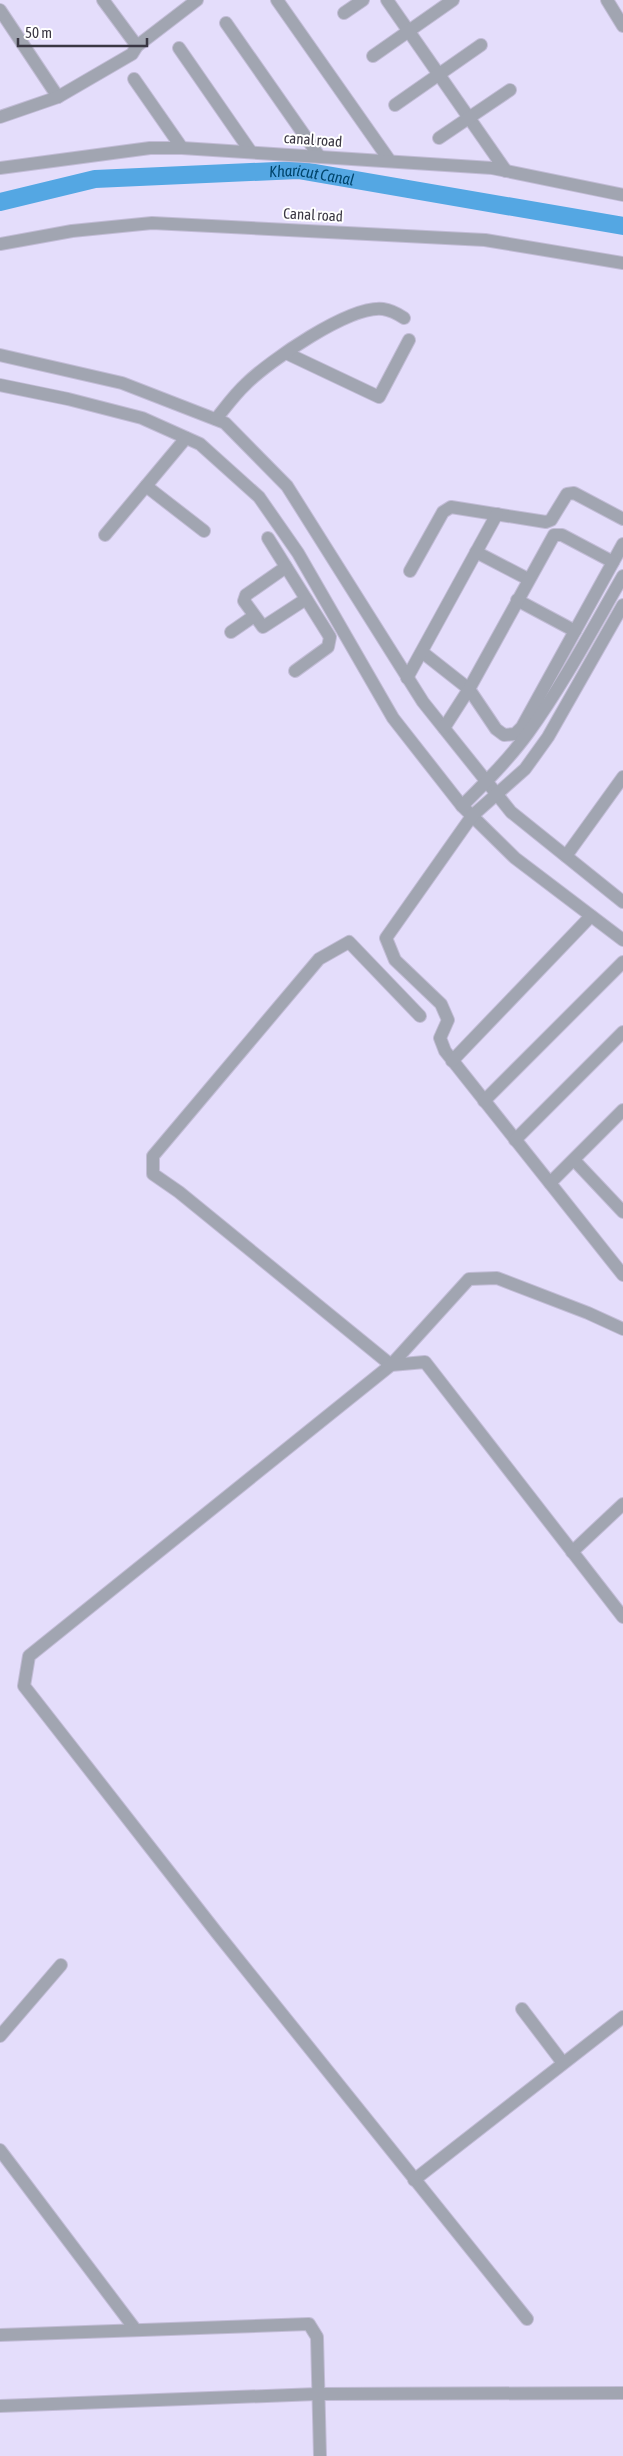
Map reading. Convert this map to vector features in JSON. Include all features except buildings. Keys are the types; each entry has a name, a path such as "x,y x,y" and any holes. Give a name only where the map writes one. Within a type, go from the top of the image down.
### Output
{"street":[{"path":"103,0 137,46"},
{"path":"2,112 58,97 132,54 137,46 183,4 197,0"},
{"path":"277,0 390,161"},
{"path":"344,13 363,0"},
{"path":"387,0 506,171"},
{"path":"373,56 454,0"},
{"path":"607,0 623,26"},
{"path":"0,10 58,97"},
{"path":"226,23 319,156"},
{"path":"395,105 481,45"},
{"path":"179,48 251,152"},
{"path":"134,79 182,148"},
{"path":"439,138 510,90"},
{"name":"canal road","path":"0,168 150,148 182,148 492,168 623,195"},
{"name":"Canal road","path":"0,244 72,232 152,224 485,240 623,263"},
{"path":"216,419 245,384 286,352 332,324 370,310 382,309 404,318"},
{"path":"286,352 379,397 409,340"},
{"path":"0,355 122,383 225,423 287,486 423,702 511,812 623,902"},
{"path":"0,385 68,399 142,418 200,444 259,496 312,576 393,718 462,806 515,858 623,940"},
{"path":"105,535 186,438"},
{"path":"146,486 204,530"},
{"path":"410,571 447,508 546,522 551,520 567,494 574,493 623,519"},
{"path":"407,678 496,514"},
{"path":"444,728 469,689 528,579 554,535 562,535 613,562"},
{"path":"268,538 330,642 328,648 295,671"},
{"path":"422,652 469,689 496,730 504,735 515,734 522,727 623,544"},
{"path":"476,552 528,579"},
{"path":"286,567 244,597 254,616 261,626 266,627 306,599"},
{"path":"298,586 312,576"},
{"path":"462,806 487,782 528,734 572,665 623,576"},
{"path":"517,600 575,631"},
{"path":"623,605 548,737 525,769 472,816 386,938 395,960 441,1004 448,1020 440,1038 445,1051 452,1061 623,1275"},
{"path":"231,632 254,616"},
{"path":"566,856 623,777"},
{"path":"452,1061 590,916"},
{"path":"420,1016 349,942 320,959 153,1156 153,1174 180,1192 391,1364 425,1362 623,1617"},
{"path":"484,1101 623,962"},
{"path":"515,1140 623,1032"},
{"path":"550,1184 623,1110"},
{"path":"574,1160 623,1212"},
{"path":"527,2319 414,2180 24,1686 29,1656 391,1364 469,1279 497,1278 588,1313 623,1329"},
{"path":"572,1552 623,1504"},
{"path":"0,2036 61,1965"},
{"path":"522,2009 563,2063"},
{"path":"414,2180 623,2017"},
{"path":"0,2150 135,2329"},
{"path":"0,2335 309,2324 316,2332 317,2337 320,2456"},
{"path":"0,2406 317,2394 623,2394"}],"waterway":[{"name":"Kharicut Canal","path":"0,202 95,179 298,170 623,226"}]}
